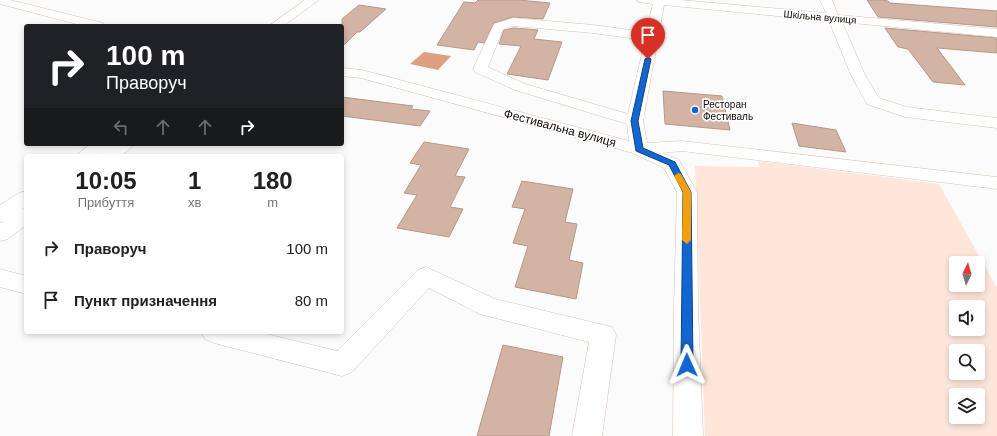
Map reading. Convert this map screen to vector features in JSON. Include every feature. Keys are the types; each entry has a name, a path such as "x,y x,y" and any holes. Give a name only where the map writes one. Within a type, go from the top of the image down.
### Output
{"street":[{"name":"Шкільна вулиця","path":"643,0 997,33"},
{"path":"826,0 858,76 873,102 905,112 997,123"},
{"path":"0,1 91,24"},
{"path":"278,24 318,2"},
{"path":"294,24 318,2"},
{"path":"659,2 635,121 639,150 682,146 997,183"},
{"path":"635,121 520,87 480,69 498,27 513,22 593,29 652,37"},
{"name":"Фестивальна вулиця","path":"344,72 362,74 639,150 672,164 687,192 686,307 688,436"},
{"path":"96,149 114,146"},
{"path":"0,215 24,198"},
{"path":"0,234 24,216"},
{"path":"222,334 342,364 426,276 489,307 603,334 587,436"},
{"path":"0,278 24,284"}],"shaded area":[{"path":"424,52 451,56 438,70 410,64"},
{"path":"758,161 939,184 979,256 949,256 949,292 985,292 985,266 997,288 997,436 705,436 695,166 760,167"}],"building":[{"path":"478,0 519,0 550,3 543,19 513,17 494,23 484,43 478,42 474,50 437,45 464,2 475,3"},
{"path":"867,0 882,0 890,3 997,11 997,27 878,17"},
{"path":"359,5 386,9 360,32 357,32 344,45 344,24 342,24 342,19"},
{"path":"514,28 538,30 534,39 562,42 548,80 507,74 521,46 499,44 504,30"},
{"path":"885,28 997,38 997,53 937,48 965,85 933,82 908,49 898,47"},
{"name":"Ресторан Фестиваль","path":"663,91 722,96 730,130 665,124"},
{"path":"344,97 413,106 411,109 430,111 420,126 344,116"},
{"path":"792,123 836,130 846,152 799,146"},
{"path":"424,142 469,149 455,176 465,177 450,207 463,209 449,237 397,228 417,195 404,193 421,165 410,163"},
{"path":"522,181 573,189 565,222 577,224 569,260 583,263 576,299 515,287 528,246 513,243 525,209 512,207"},
{"path":"503,345 563,357 549,436 477,436"}],"slow traffic":[{"path":"678,176 687,192 687,240"}],"place":[{"name":"Ресторан Фестиваль","path":"695,110"}],"route":[{"path":"648,59 635,121 639,150 672,164 687,192 687,365"}]}
